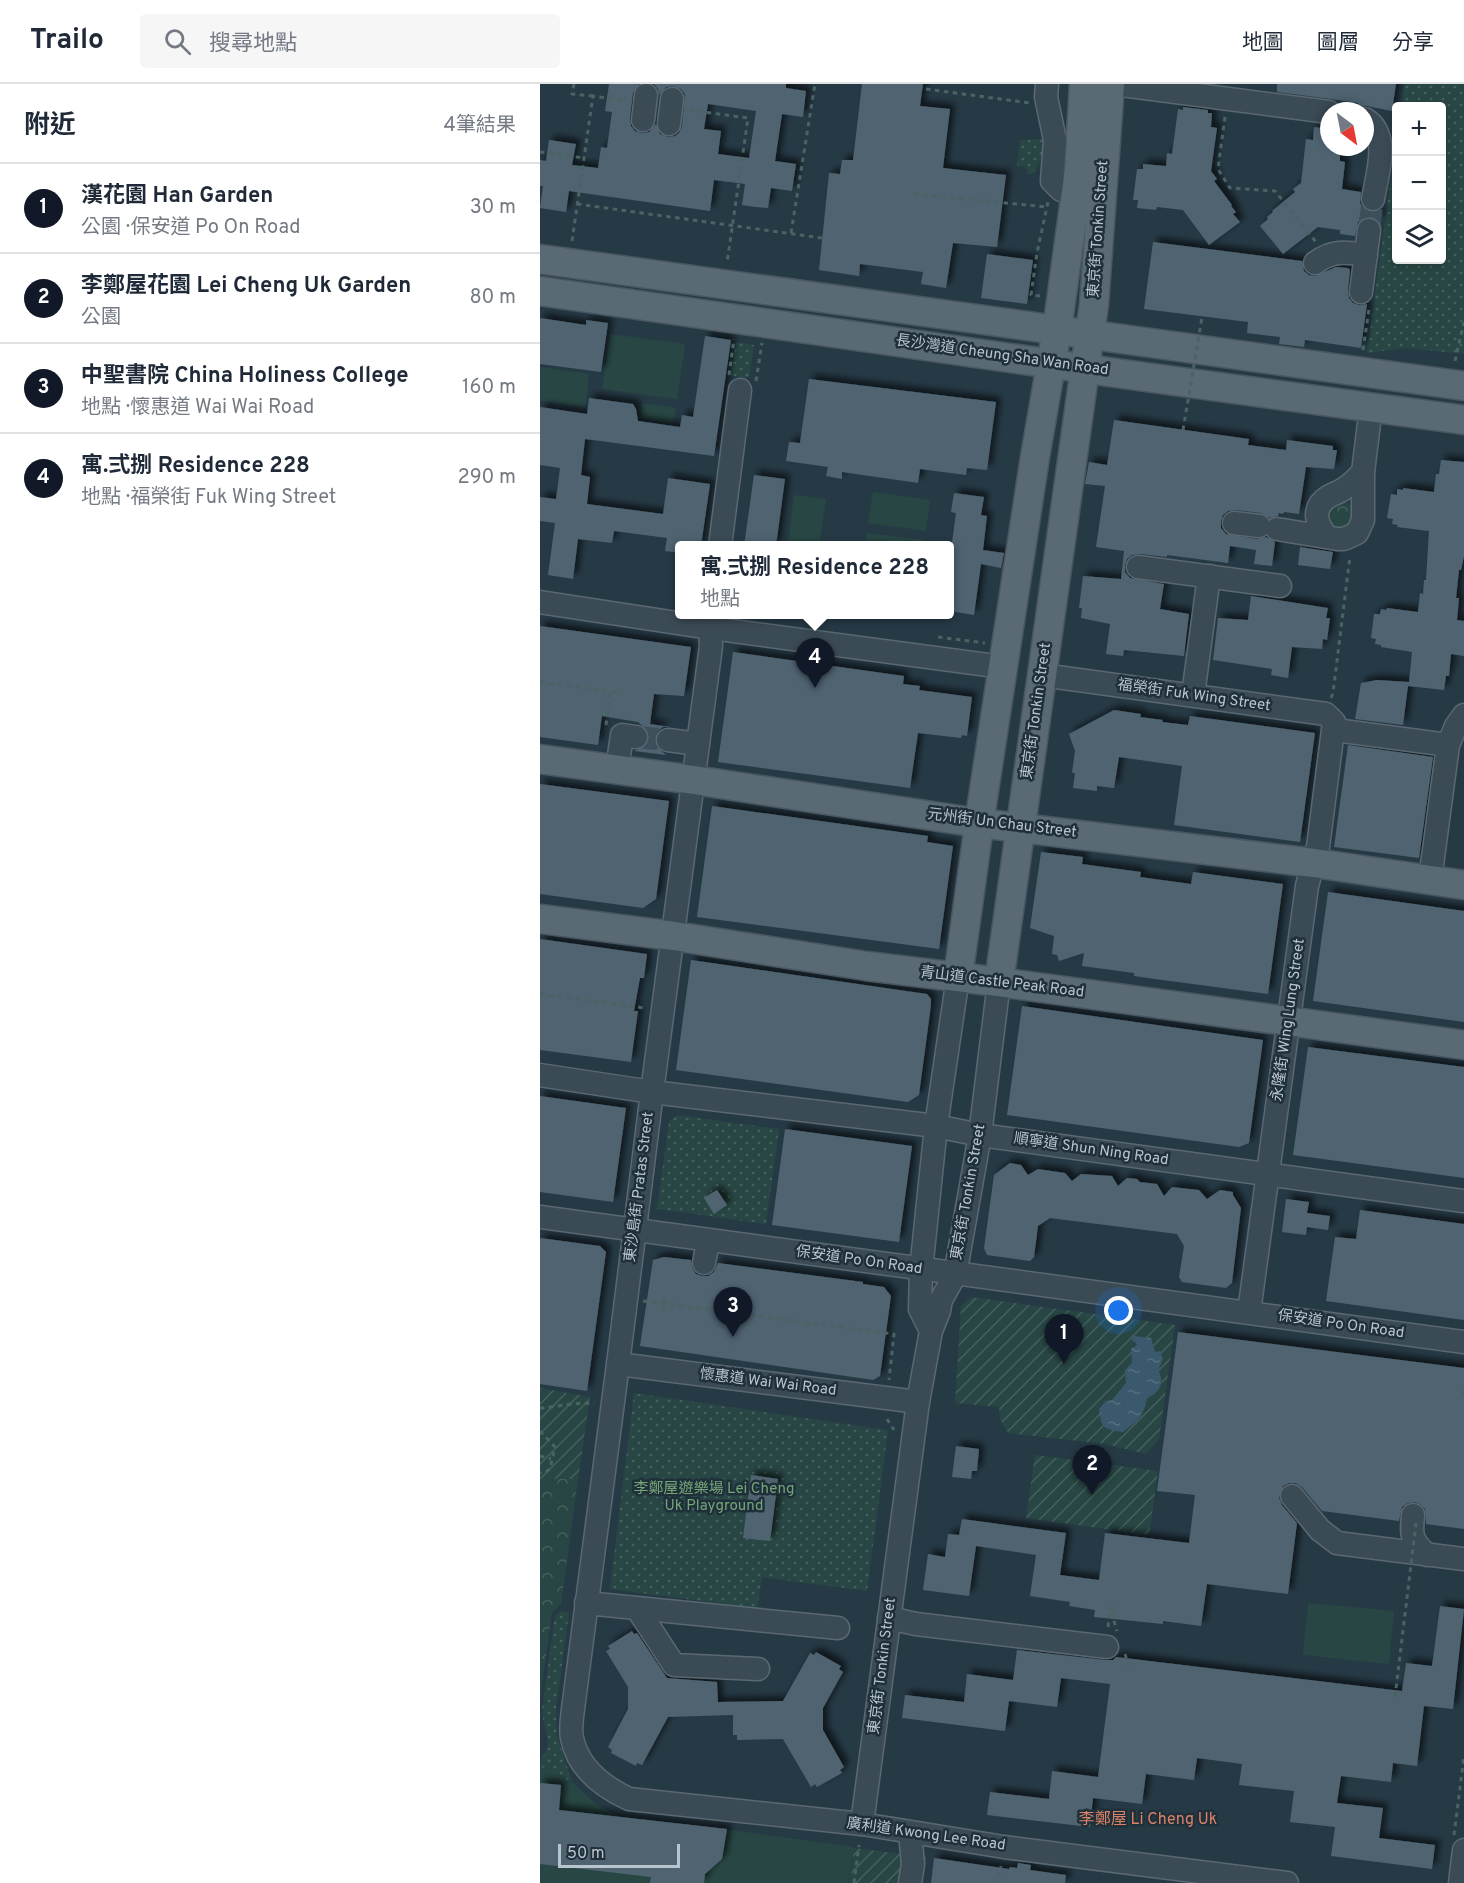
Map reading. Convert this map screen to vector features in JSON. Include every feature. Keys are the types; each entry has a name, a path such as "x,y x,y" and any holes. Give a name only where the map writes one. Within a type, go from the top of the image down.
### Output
{"main road":[{"name":"東京街 Tonkin Street","path":"958,977 979,823 1057,330 1077,181 1084,84"},
{"name":"東京街 Tonkin Street","path":"999,982 1090,334 1112,84"},
{"path":"540,259 1057,330 1460,374"},
{"name":"長沙灣道 Cheung Sha Wan Road","path":"540,291 1085,369 1464,420"},
{"name":"元州街 Un Chau Street","path":"540,759 979,823 1314,863 1464,885"},
{"name":"青山道 Castle Peak Road","path":"540,919 674,936 866,966 1464,1045"}],"street":[{"path":"1047,84 1048,111 1055,140 1052,181 1061,190 1077,181 1059,106 1061,84"},
{"path":"1112,84 1320,111"},
{"path":"636,98 643,120"},
{"path":"1373,199 1381,143 1374,127"},
{"path":"1361,292 1369,230"},
{"path":"1321,259 1340,252 1366,255"},
{"path":"721,541 738,383"},
{"path":"1234,523 1344,539 1351,537 1361,527 1363,520 1363,472 1371,407"},
{"path":"1328,537 1317,523 1316,514 1319,505 1325,498 1348,487 1363,472"},
{"path":"1138,567 1280,586"},
{"path":"1193,695 1209,576"},
{"path":"540,603 675,617"},
{"path":"692,619 1003,667"},
{"name":"東沙島街 Pratas Street","path":"580,1758 572,1737 573,1709 711,646 711,621"},
{"name":"福榮街 Fuk Wing Street","path":"1042,675 1326,714 1334,722 1335,730"},
{"path":"1430,880 1448,745 1456,726 1464,715"},
{"path":"1335,730 1448,745"},
{"name":"永隆街 Wing Lung Street","path":"1249,1312 1307,886 1318,847 1335,730"},
{"path":"617,769 622,735 636,737"},
{"path":"669,740 698,744"},
{"name":"東京街 Tonkin Street","path":"931,1331 920,1309 921,1270 936,1126 958,977"},
{"name":"東京街 Tonkin Street","path":"861,1834 918,1402 931,1331 941,1300 955,1275 980,1135 999,982"},
{"name":"順寧道 Shun Ning Road","path":"540,1075 652,1092 936,1126 980,1135 1464,1201"},
{"name":"保安道 Po On Road","path":"540,1217 955,1275 1464,1342"},
{"path":"704,1263 708,1240"},
{"name":"懷惠道 Wai Wai Road","path":"618,1364 918,1402"},
{"path":"1292,1496 1320,1530 1337,1543 1464,1559"},
{"path":"1415,1519 1411,1535 1427,1555"},
{"path":"586,1603 638,1610 838,1628"},
{"path":"638,1610 674,1665 758,1669"},
{"path":"889,1618 916,1624 1107,1647"},
{"name":"廣利道 Kwong Lee Road","path":"580,1758 595,1779 610,1791 629,1799 861,1834 910,1833 1287,1883"},
{"path":"910,1833 913,1864 910,1883"},
{"path":"1459,1844 1460,1883"}],"path":[{"path":"574,84 572,94 636,98"},
{"path":"792,234 815,84"},
{"path":"926,89 1038,104"},
{"path":"572,243 593,96"},
{"path":"1219,110 1225,117 1218,169 1230,188 1275,191 1321,259"},
{"path":"674,111 748,118 727,265"},
{"path":"540,152 584,158"},
{"path":"914,194 1047,207"},
{"path":"577,204 822,238"},
{"path":"1037,253 1031,295 1040,296"},
{"path":"1183,429 1202,317"},
{"path":"1460,374 1464,322"},
{"path":"734,337 738,383 756,383 762,341"},
{"path":"1328,704 1334,693 1351,537"},
{"path":"540,682 622,693"},
{"path":"604,735 610,692"},
{"path":"540,994 646,1008"},
{"path":"663,1312 665,1299"},
{"path":"642,1300 894,1334"},
{"path":"807,1326 808,1319"},
{"path":"1463,1396 1464,1384"},
{"path":"540,1407 588,1403"},
{"path":"540,1431 555,1447 550,1469 540,1473"},
{"path":"540,1456 551,1459"},
{"path":"1395,1697 1415,1519"},
{"path":"1459,1844 1464,1756"},
{"path":"854,1883 861,1834"},
{"path":"993,1883 999,1877 1002,1861"}],"green space":[{"path":"1404,84 1464,84 1464,354 1406,348 1367,353 1392,171 1392,264 1446,264 1446,102 1402,102"},
{"path":"1043,139 1040,162 1032,174 1027,174 1027,168 1017,165 1020,140"},
{"path":"610,334 685,344 677,399 602,389"},
{"path":"736,342 754,345 749,378 731,376"},
{"path":"540,367 589,374 585,407 540,401"},
{"path":"642,403 676,408 673,423 640,418"},
{"path":"873,492 930,500 926,531 868,523"},
{"path":"794,495 826,499 820,541 788,541"},
{"path":"1342,500 1353,506 1356,518 1339,534 1323,517"},
{"path":"867,533 925,540 925,541 866,541"},
{"path":"677,1115 779,1129 766,1224 657,1209 669,1122"},
{"path":"971,1297 1175,1325 1159,1439 1146,1454 1105,1444 1008,1433 1000,1419 999,1407 955,1403 961,1306"},
{"path":"540,1388 590,1397 578,1479 540,1479"},
{"name":"李鄭屋遊樂場 Lei Cheng Uk Playground","path":"634,1393 888,1430 867,1591 762,1577 757,1608 610,1589"},
{"path":"1035,1455 1158,1471 1149,1535 1026,1518"},
{"path":"540,1479 578,1479 561,1604 552,1612 540,1698"},
{"path":"1308,1603 1394,1611 1389,1664 1303,1655"},
{"path":"562,1611 569,1613 556,1709 557,1736 572,1782 540,1766 548,1744 542,1710 555,1615"},
{"path":"540,1766 572,1782 597,1805 622,1818 688,1824 854,1847 849,1883 540,1883"},
{"path":"854,1848 926,1857 922,1883 850,1883"}],"water":[{"path":"1133,1336 1151,1338 1155,1352 1160,1351 1163,1359 1158,1370 1161,1383 1158,1390 1147,1398 1139,1418 1123,1432 1105,1427 1101,1421 1099,1409 1106,1401 1112,1400 1126,1383 1125,1370 1132,1363 1131,1349 1137,1345 1132,1341"}],"building":[{"path":"609,84 639,84 633,93 631,126 635,131 642,133 649,132 656,124 660,134 668,137 679,133 682,126 685,94 681,89 673,86 666,87 659,95 654,84 786,84 786,88 806,91 803,117 782,114 775,161 796,164 792,191 771,188 768,208 755,207 742,205 745,184 714,180 710,211 569,191 566,212 540,208 543,186 540,186 540,160 546,161 549,140 576,144 572,165 598,168 601,147 607,148 612,112 605,111","holes":["708,104 756,111 749,158 718,154 721,131 704,129"]},
{"path":"862,84 923,84 920,106 950,109 943,168 1006,175 997,247 953,243 946,288 921,284 923,272 860,264 859,276 819,270 829,173 840,174 842,160 853,160"},
{"path":"1277,84 1396,84 1392,111 1374,107 1374,102 1351,102 1277,92"},
{"path":"1183,107 1208,110 1208,113 1212,113 1211,127 1217,128 1211,171 1217,179 1214,181 1232,205 1236,212 1233,214 1240,222 1209,245 1183,210 1157,207 1156,210 1137,208 1138,200 1133,200 1137,169 1143,169 1143,164 1166,166 1167,153 1172,154 1178,109 1183,110"},
{"path":"1314,127 1320,128 1320,156 1340,156 1340,161 1345,162 1342,189 1361,192 1360,203 1364,209 1371,212 1380,210 1379,221 1371,217 1363,218 1358,222 1355,236 1340,234 1340,230 1318,227 1283,254 1260,226 1268,219 1272,211 1295,192 1293,189 1301,183 1306,139 1313,140"},
{"path":"1153,242 1302,261 1304,271 1315,276 1336,267 1348,268 1350,270 1349,298 1353,303 1359,305 1367,304 1361,348 1305,340 1304,347 1279,344 1280,337 1247,333 1248,322 1144,309"},
{"path":"987,254 1033,260 1027,304 981,298"},
{"path":"540,318 586,325 586,320 608,323 601,372 540,364"},
{"path":"705,336 731,340 714,456 585,439 581,475 590,477 587,504 663,514 668,478 710,484 702,541 675,541 675,552 665,551 667,538 614,531 612,543 578,539 573,579 548,575 555,523 540,521 540,497 556,499 560,468 540,465 540,407 587,414 589,398 633,404 638,421 680,427 682,415 693,417"},
{"path":"809,379 996,402 987,470 967,468 966,475 920,469 918,483 842,472 842,479 826,476 828,467 786,461 789,442 800,443"},
{"path":"1114,420 1249,439 1248,445 1286,450 1287,440 1333,446 1333,450 1337,450 1334,469 1306,467 1299,514 1284,512 1270,518 1261,513 1236,510 1228,511 1223,515 1221,528 1226,534 1257,539 1266,537 1275,542 1272,566 1254,564 1256,550 1230,546 1228,563 1167,555 1167,557 1140,554 1132,555 1127,559 1125,572 1130,578 1164,584 1160,609 1189,614 1184,656 1124,650 1123,656 1106,654 1110,624 1081,618 1082,608 1079,608 1083,576 1121,579 1124,551 1096,547 1105,486 1085,484 1089,462 1107,465"},
{"path":"1441,460 1464,462 1464,556 1461,570 1459,570 1456,598 1459,598 1457,620 1464,621 1464,656 1451,654 1449,676 1446,676 1444,690 1408,686 1403,725 1355,719 1361,683 1377,680 1409,682 1412,652 1375,644 1376,639 1371,638 1374,614 1380,614 1381,609 1386,610 1387,608 1418,612 1420,593 1423,594 1424,580 1426,580 1429,531 1397,527 1398,525 1392,524 1393,519 1387,518 1391,494 1397,495 1397,489 1434,492 1436,474 1439,474"},
{"path":"754,475 785,479 777,541 745,541"},
{"path":"954,493 984,497 981,515 987,516 983,550 1004,553 1001,568 981,564 974,615 954,612 954,541 952,541 956,513 951,512"},
{"path":"1300,547 1333,552 1330,569 1298,565"},
{"path":"1251,596 1328,608 1326,618 1330,618 1327,640 1323,639 1322,649 1292,647 1288,678 1271,675 1272,669 1213,660 1218,618 1248,620"},
{"path":"540,626 691,647 684,696 654,694 650,724 670,727 663,727 658,731 655,739 656,746 666,755 634,751 646,746 649,738 648,731 638,722 602,716 598,745 540,737"},
{"path":"733,652 904,676 903,684 920,686 919,690 972,697 967,736 962,735 961,738 918,733 910,788 718,762"},
{"path":"1114,710 1141,714 1140,717 1163,720 1162,722 1188,725 1190,716 1315,733 1300,842 1174,825 1182,766 1119,757 1114,788 1097,786 1097,791 1073,788 1075,773 1072,773 1075,751 1069,734"},
{"path":"1348,745 1433,757 1419,858 1334,847"},
{"path":"540,784 669,801 656,899 643,908 540,894"},
{"path":"712,806 928,836 927,842 953,846 939,949 697,917"},
{"path":"1041,852 1083,857 1082,864 1141,872 1140,877 1191,884 1193,872 1283,884 1268,994 1134,976 1134,973 1082,966 1084,953 1059,961 1057,955 1052,954 1054,936 1030,928"},
{"path":"1328,892 1464,911 1464,1022 1313,1001"},
{"path":"540,939 647,954 644,978 640,978 634,1011 638,1011 631,1062 540,1050"},
{"path":"691,960 927,994 931,999 931,1005 919,1095 908,1102 676,1070"},
{"path":"1022,1006 1263,1040 1249,1143 1239,1147 1007,1115"},
{"path":"1308,1047 1464,1067 1464,1178 1293,1155"},
{"path":"540,1096 626,1108 613,1202 540,1192"},
{"path":"785,1129 912,1146 899,1242 772,1225"},
{"path":"1010,1163 1021,1165 1028,1175 1038,1169 1065,1173 1072,1181 1081,1174 1112,1176 1118,1186 1127,1178 1137,1179 1140,1182 1157,1184 1164,1196 1172,1187 1199,1190 1207,1199 1220,1190 1233,1192 1241,1208 1232,1283 1226,1288 1182,1282 1179,1277 1184,1246 1177,1234 1050,1218 1038,1226 1034,1257 1030,1261 987,1255 984,1248 994,1175"},
{"path":"717,1190 727,1205 714,1214 704,1198"},
{"path":"1286,1199 1309,1202 1307,1213 1330,1216 1328,1230 1307,1227 1306,1235 1282,1232"},
{"path":"1360,1210 1464,1224 1464,1320 1326,1301 1335,1237 1356,1239"},
{"path":"540,1238 600,1246 606,1252 587,1391 540,1384"},
{"path":"664,1257 691,1260 696,1274 702,1276 708,1276 714,1272 718,1263 863,1282 863,1284 884,1287 891,1296 880,1376 873,1380 640,1346 653,1260"},
{"path":"1178,1332 1464,1368 1464,1529 1426,1524 1425,1509 1415,1502 1402,1507 1399,1521 1322,1511 1302,1487 1296,1483 1289,1483 1283,1486 1279,1498 1297,1523 1288,1594 1207,1584 1201,1626 1094,1617 1095,1610 1069,1606 1070,1602 1030,1596 1036,1555 976,1546 969,1596 923,1590 928,1554 945,1557 948,1534 959,1535 962,1519 1066,1533 1060,1575 1099,1580 1105,1533 1189,1543 1195,1495 1157,1491"},
{"path":"956,1446 979,1449 977,1471 972,1471 971,1479 952,1477"},
{"path":"751,1475 778,1479 770,1541 743,1538"},
{"path":"1440,1606 1464,1609 1453,1709 1424,1706 1417,1766 1393,1763 1391,1782 1341,1776 1337,1803 1383,1808 1379,1838 1435,1845 1432,1869 1331,1856 1335,1827 1290,1822 1294,1791 1239,1785 1242,1764 1197,1758 1194,1780 1146,1774 1142,1804 1093,1798 1090,1827 987,1815 990,1792 1049,1799 1052,1771 1098,1777 1110,1684 1061,1678 1057,1707 1009,1701 1005,1731 902,1718 905,1695 964,1702 967,1674 1013,1680 1017,1650 1105,1660 1113,1660 1116,1657 1402,1691 1406,1663 1432,1666"},
{"path":"632,1631 634,1634 637,1633 667,1678 717,1682 718,1702 783,1701 810,1653 814,1655 816,1652 841,1666 839,1669 843,1672 823,1708 823,1730 844,1767 840,1770 842,1773 817,1787 815,1784 811,1787 783,1739 737,1740 737,1735 733,1735 733,1715 668,1717 642,1765 637,1763 636,1766 611,1753 612,1750 608,1747 628,1709 628,1687 606,1651 610,1649 608,1646"},
{"path":"540,1783 561,1785 559,1810 727,1829 722,1859 705,1874 704,1883 650,1883 651,1877 540,1864"},
{"path":"934,1858 1009,1869 1010,1867 1017,1868 1018,1863 1031,1865 1030,1870 1066,1875 1065,1883 931,1883"}],"tunnel":[{"path":"1369,230 1373,199"},
{"path":"636,737 668,740"}],"place":[{"name":"寓.弍捌 Residence 228","path":"815,688"},
{"name":"中聖書院 China Holiness College","path":"733,1337"},
{"name":"漢花園 Han Garden","path":"1064,1364"},
{"name":"李鄭屋花園 Lei Cheng Uk Garden","path":"1092,1495"}],"district":[{"name":"李鄭屋 Li Cheng Uk","path":"1148,1820"}]}
